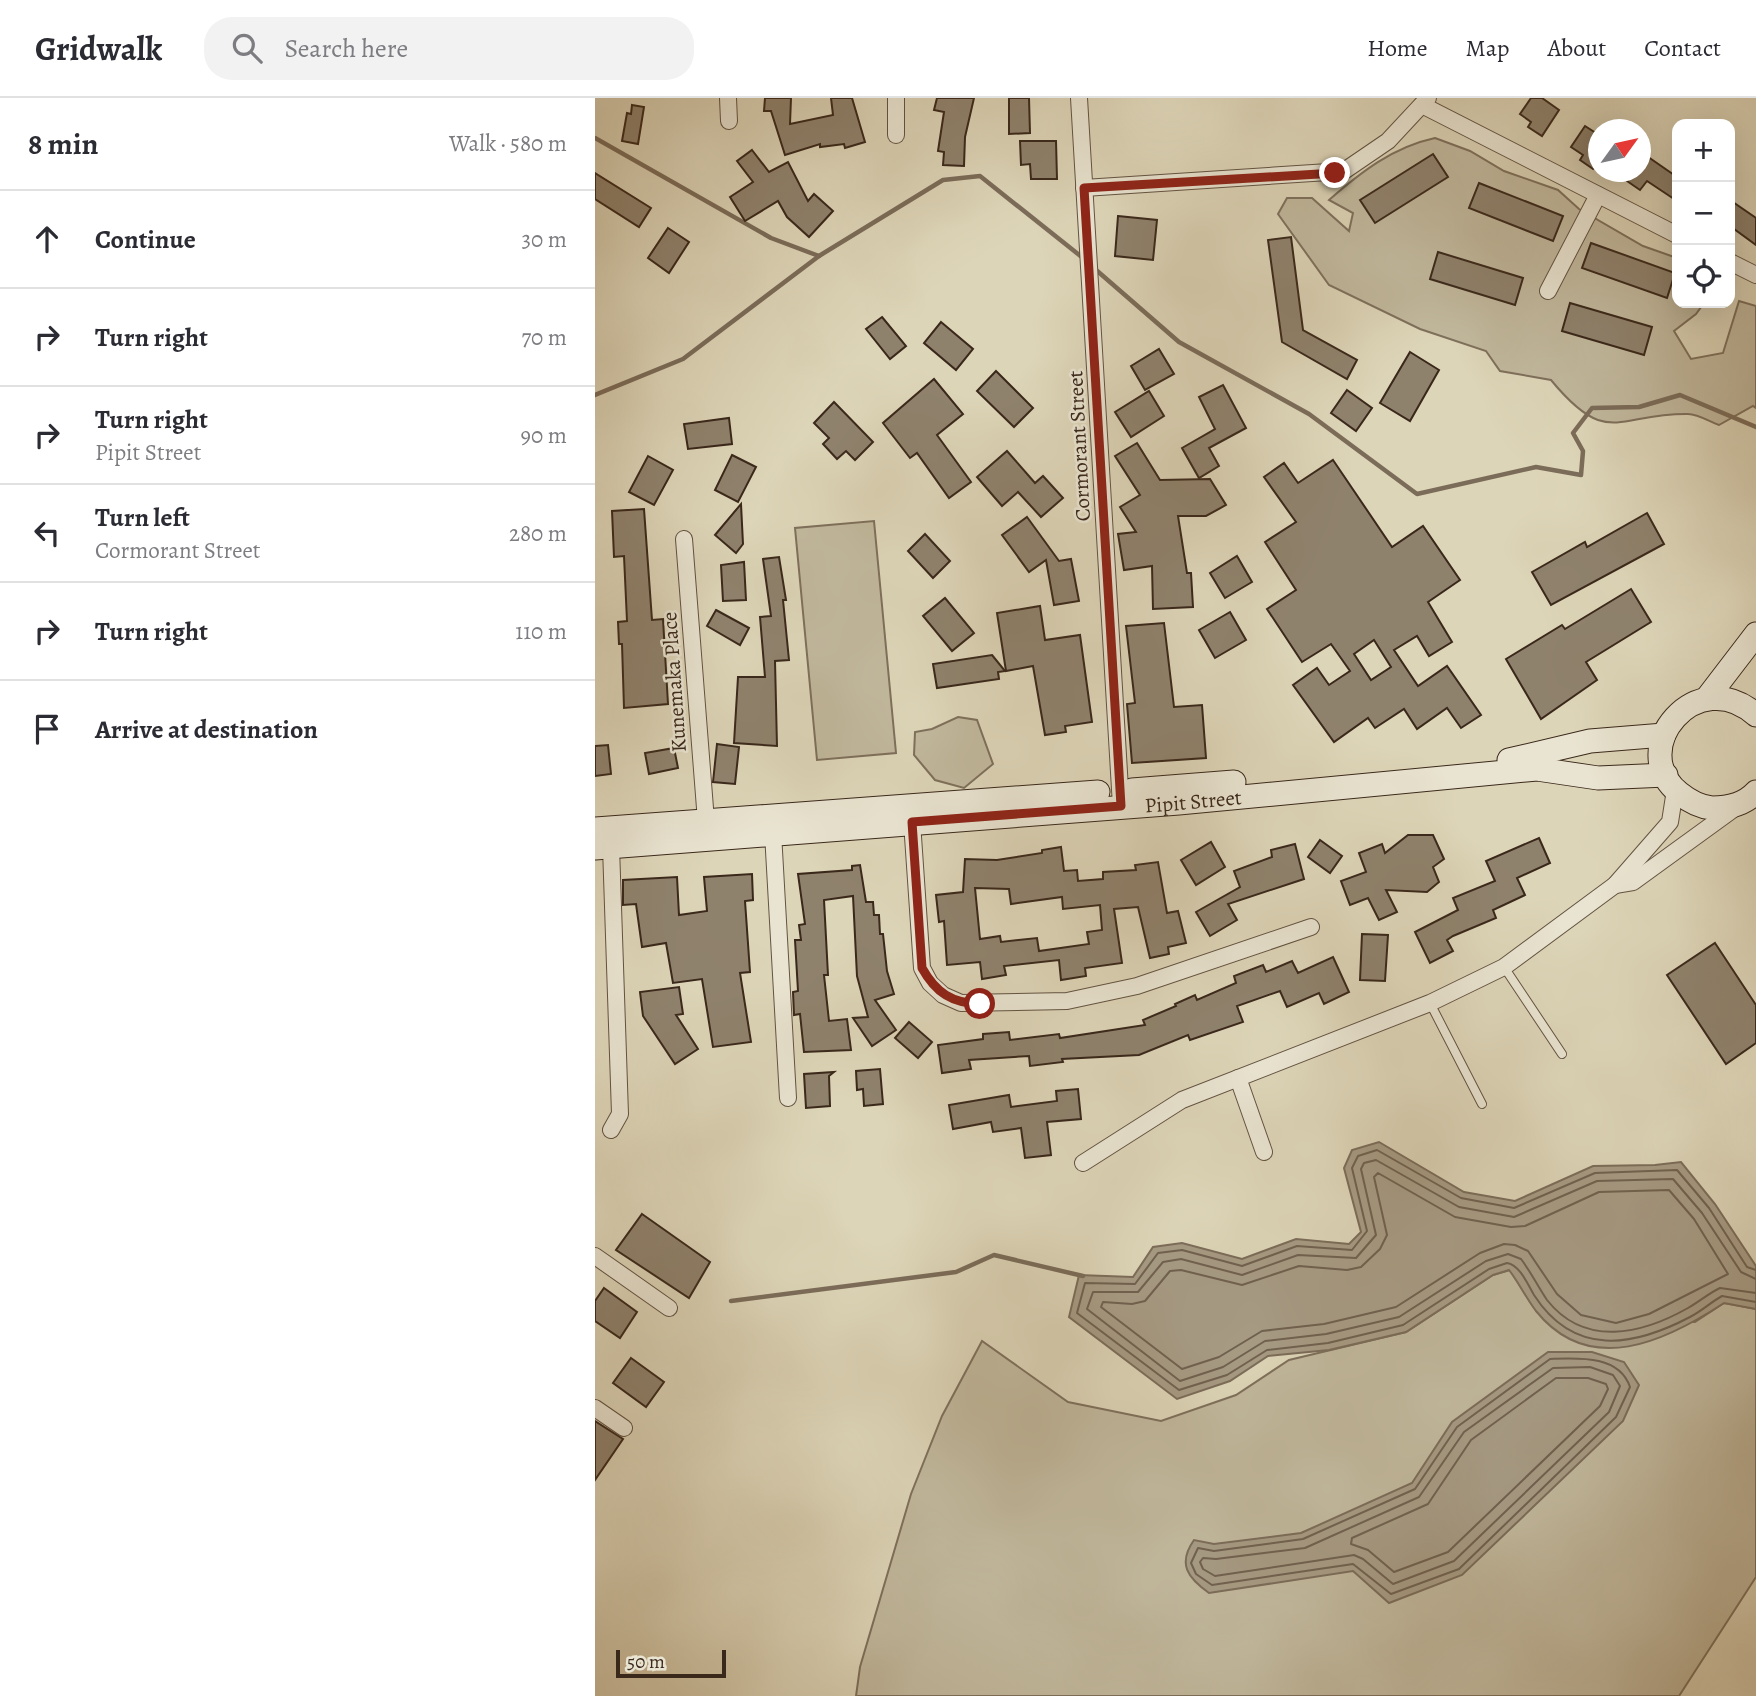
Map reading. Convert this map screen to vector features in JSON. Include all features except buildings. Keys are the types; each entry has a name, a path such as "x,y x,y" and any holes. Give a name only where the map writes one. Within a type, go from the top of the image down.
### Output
{"main road":[{"path":"1748,797 1724,808 1706,808 1689,801 1670,783 1661,748 1664,735 1681,710 1707,698 1756,634"},
{"path":"1707,698 1735,701 1756,715"},
{"name":"Pipit Street","path":"603,847 912,822 1512,760 1590,741 1664,735"},
{"name":"Pipit Street","path":"595,829 1019,796 1121,799 1537,769 1598,778 1670,783"}],"street":[{"path":"728,98 729,121"},
{"path":"896,98 897,135"},
{"name":"Cormorant Street","path":"1079,98 1121,799"},
{"path":"1084,188 1343,171 1388,141 1425,102 1672,232"},
{"path":"1548,291 1598,195"},
{"path":"1735,264 1756,275"},
{"name":"Kunemaka Place","path":"684,539 706,821"},
{"path":"1083,1163 1182,1100 1430,1003 1504,967 1615,885 1669,822 1670,783"},
{"path":"1615,885 1633,882 1748,797"},
{"path":"912,822 922,968 930,983 943,995 961,1003 1067,1001 1137,986 1311,927"},
{"path":"773,834 788,1098"},
{"path":"603,847 613,964 620,1114 611,1130"},
{"path":"595,965 613,964"},
{"path":"1238,1078 1264,1152"},
{"path":"595,1256 669,1308"},
{"path":"595,1408 624,1428"}],"lane":[{"path":"1504,967 1562,1054"},
{"path":"1430,1003 1482,1104"}],"shaded area":[{"path":"1435,138 1470,151 1504,171 1558,190 1579,209 1643,246 1672,256 1672,308 1700,308 1674,331 1691,359 1723,353 1739,301 1756,306 1756,408 1753,406 1719,425 1688,414 1628,421 1601,421 1586,414 1570,401 1551,380 1500,371 1486,351 1420,329 1329,285 1278,214 1287,198 1312,198 1349,231 1353,213 1329,200 1378,162 1420,142"},
{"path":"874,521 896,753 817,760 795,528"},
{"path":"958,717 977,720 993,764 964,788 935,780 914,755 915,732 932,729"},
{"path":"1510,1270 1537,1312 1695,1322 1724,1303 1756,1309 1756,1577 1679,1696 856,1696 860,1667 911,1494 942,1416 982,1341 1068,1402 1161,1421 1236,1395 1289,1360 1406,1332 1493,1275"}],"water":[{"path":"1379,1142 1464,1192 1515,1201 1593,1166 1681,1162 1715,1204 1756,1266 1756,1309 1724,1303 1678,1330 1653,1340 1604,1348 1580,1343 1557,1331 1536,1311 1509,1270 1493,1275 1406,1332 1329,1350 1268,1356 1230,1381 1177,1399 1069,1317 1079,1275 1133,1277 1153,1247 1182,1243 1242,1259 1296,1239 1349,1244 1361,1232 1344,1168 1352,1150"},
{"path":"1548,1352 1592,1352 1624,1362 1639,1385 1623,1421 1462,1575 1389,1603 1353,1571 1209,1593 1195,1582 1187,1570 1186,1556 1194,1540 1214,1544 1301,1533 1412,1483 1452,1422"}],"waterway":[{"path":"595,138 771,238 819,256"},
{"path":"595,395 683,359 819,256 943,180 980,176 1083,258"},
{"path":"1095,269 1179,342 1309,414 1417,494 1536,467 1581,475 1583,451 1573,433 1592,408 1639,407 1680,395 1756,427"},
{"path":"731,1301 956,1272 994,1255 1083,1276"}],"route":[{"path":"980,1004 961,1003 943,995 930,983 922,968 912,822 1121,806 1084,188 1335,173"}]}
